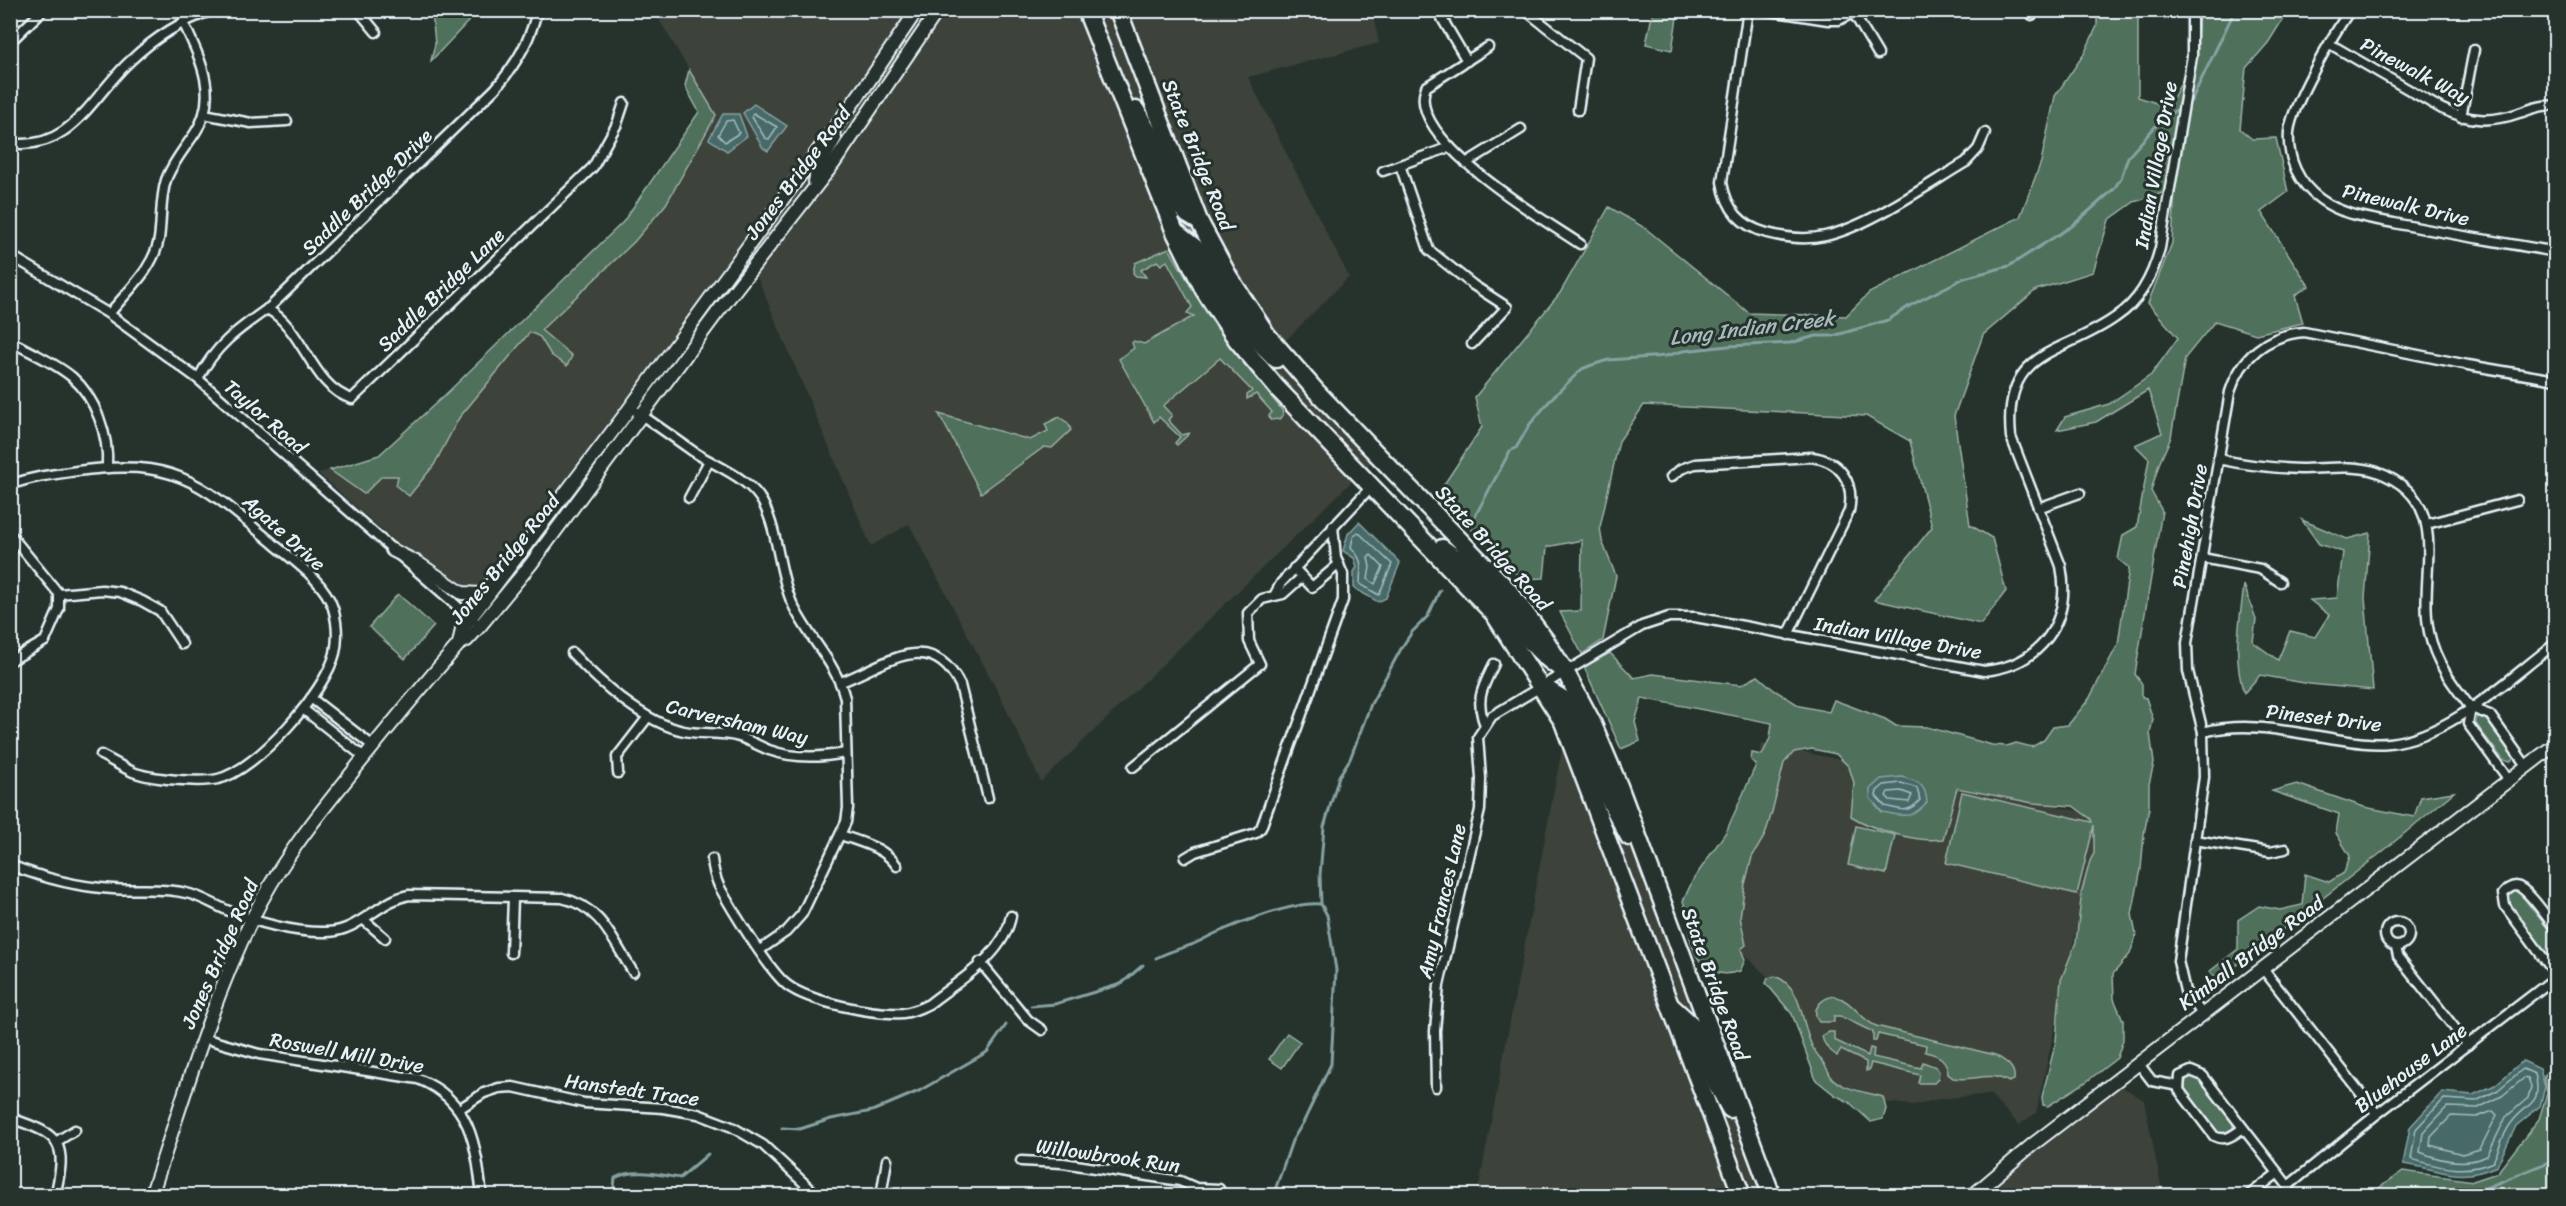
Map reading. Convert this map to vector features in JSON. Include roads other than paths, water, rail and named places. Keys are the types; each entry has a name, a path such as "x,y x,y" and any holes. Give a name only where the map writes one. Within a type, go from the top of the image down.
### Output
{"highway":[{"path":"1086,10 1175,232 1204,290 1238,340 1277,388 1494,614 1536,688 1563,722 1742,1196"},
{"name":"State Bridge Road","path":"1118,10 1199,221 1229,277 1267,334 1316,391 1508,590 1566,671 1592,722 1772,1196"},
{"path":"1108,64 1153,141 1178,204 1188,215 1199,221"},
{"path":"1175,232 1197,249 1229,304 1256,340 1316,391"},
{"path":"1412,529 1468,568 1491,591 1536,650 1566,671"},
{"path":"1536,688 1565,700 1572,711 1613,809 1650,870"},
{"path":"1671,1005 1679,1010 1694,1027 1716,1083 1754,1150"},
{"path":"1735,1174 1747,1185 1753,1196"}],"main road":[{"name":"Jones Bridge Road","path":"151,1196 203,1038 252,918 292,849 364,757 459,644 459,633 476,622 531,564 717,313 843,149 938,10"},
{"name":"Jones Bridge Road","path":"476,622 546,521 631,408 868,81 916,11"},
{"path":"882,92 883,77 906,43 914,24 916,11"},
{"path":"813,188 817,171 832,142 863,101 868,81"},
{"path":"392,550 418,562 462,593 474,595 486,591 532,529 546,521"},
{"name":"Kimball Bridge Road","path":"1972,1196 2027,1149 2556,744"}],"street":[{"path":"10,42 43,10"},
{"path":"10,143 41,143 69,129 130,60 160,36 183,22 213,10"},
{"path":"358,10 376,32"},
{"name":"Saddle Bridge Drive","path":"198,379 211,356 236,331 267,309 364,218 495,89 518,57 530,34 537,10"},
{"path":"1437,10 1467,61"},
{"path":"1525,10 1586,58 1578,110"},
{"path":"1748,10 1722,182 1729,208 1740,220 1753,228 1779,236 1802,238 1824,237 1848,230 1966,162 1978,149 1985,133"},
{"path":"1763,10 1828,20 1839,20 1856,12 1878,54"},
{"name":"Indian Village Drive","path":"1536,688 1642,626 1669,617 1695,617 1973,670 1997,670 2020,662 2050,637 2059,619 2064,598 2061,566 2010,437 2009,417 2012,397 2021,377 2036,360 2050,350 2117,317 2136,298 2151,275 2160,248 2192,56 2192,10"},
{"name":"Pinewalk Drive","path":"2350,10 2296,107 2289,134 2290,154 2297,173 2309,189 2322,201 2360,216 2556,252"},
{"path":"109,314 151,262 159,240 162,196 166,179 197,130 204,114 207,93 206,73 183,22"},
{"name":"Pinewalk Way","path":"2330,44 2442,109 2461,117 2493,120 2546,105 2556,106"},
{"path":"1488,47 1426,87 1422,96 1424,108 1438,136 1479,176 1580,244"},
{"path":"2461,117 2474,50"},
{"name":"Saddle Bridge Lane","path":"267,309 279,315 324,379 342,396 352,399 593,167 617,124 624,103"},
{"path":"204,114 251,123 287,121"},
{"path":"1467,163 1521,129"},
{"path":"1383,171 1450,147"},
{"path":"1401,165 1429,250 1473,285 1507,307 1472,344"},
{"name":"Taylor Road","path":"10,255 109,314 198,379 476,622"},
{"name":"Pinehigh Drive","path":"2203,1015 2185,991 2178,961 2204,777 2203,732 2186,656 2230,392 2238,370 2262,345 2277,337 2294,333 2316,333 2468,365 2556,380"},
{"path":"10,341 72,377 92,402 101,425 107,467"},
{"path":"631,408 747,484 762,501 772,525 782,572 792,604 841,682 845,698 848,808 841,835 802,914 786,932 760,950"},
{"path":"1671,477 1681,469 1695,464 1811,457 1829,461 1844,473 1851,491 1850,511 1788,635"},
{"path":"2218,459 2273,468 2355,468 2375,472 2392,479 2407,490 2418,505 2427,524 2430,546 2425,604 2429,633 2443,669 2471,708 2490,715 2527,767"},
{"path":"689,498 709,461"},
{"name":"Agate Drive","path":"10,485 49,475 107,467 135,466 153,468 195,482 222,501 303,569 323,591 333,607 337,637 335,654 326,678 303,709 262,752 232,775 200,782 134,772 100,754"},
{"path":"1275,594 1276,588 1371,487"},
{"path":"2038,508 2080,493"},
{"path":"2427,524 2517,500"},
{"path":"1185,858 1195,852 1256,833 1261,828 1344,597 1343,574 1339,564 1333,526"},
{"path":"10,534 59,594 58,609 45,641 10,661"},
{"path":"2202,558 2260,569 2280,582"},
{"path":"1294,568 1312,587 1339,564"},
{"path":"1133,767 1260,664 1249,641 1248,613 1262,599 1275,594 1283,594 1302,577"},
{"path":"59,594 102,590 120,592 160,611 182,644"},
{"name":"Pineset Drive","path":"2203,732 2225,726 2248,725 2358,743 2410,740 2433,732 2453,721 2556,643"},
{"name":"Carversham Way","path":"572,653 589,671 648,717 683,731 738,737 786,755 815,758 846,753"},
{"path":"841,682 906,654 927,654 944,663 960,686 988,798"},
{"name":"Amy Frances Lane","path":"1436,1087 1435,1031 1439,986 1480,810 1482,778 1478,737 1485,726 1479,708 1484,686 1494,664"},
{"path":"1485,726 1492,716 1536,688"},
{"path":"311,698 373,746"},
{"path":"2471,708 2468,724 2509,780"},
{"path":"303,709 364,757"},
{"path":"618,773 617,757 648,717"},
{"path":"841,835 882,850 897,866"},
{"path":"2195,840 2270,852 2285,849"},
{"path":"712,859 719,885 771,968 786,984 805,996 825,1002 904,1013 929,1004 980,963 1003,940 1009,928 1011,916"},
{"path":"10,865 36,875 76,885 186,893 252,918 287,928 327,932 342,930 363,920 394,898 409,895 562,898 578,901 589,908 603,924 633,972"},
{"path":"2556,929 2524,890 2516,886 2509,888 2503,894 2505,906 2556,976"},
{"path":"510,953 513,898"},
{"path":"363,920 385,938"},
{"path":"2396,946 2398,956 2468,1045"},
{"path":"980,963 1028,1020 1042,1030"},
{"path":"2263,969 2377,1113"},
{"name":"Bluehouse Lane","path":"2288,1186 2377,1113 2556,976"},
{"name":"Roswell Mill Drive","path":"203,1038 259,1054 418,1079 439,1090 459,1109 472,1137 482,1196"},
{"path":"2139,1064 2152,1081 2179,1086"},
{"path":"2243,1128 2226,1138 2220,1139 2214,1136 2180,1090 2180,1076 2190,1071 2199,1073 2243,1128 2288,1186 2292,1196"},
{"name":"Hanstedt Trace","path":"459,1109 484,1093 499,1088 513,1087 584,1103 663,1108 698,1114 732,1127 763,1145 818,1196"},
{"path":"10,1118 42,1129 57,1142 62,1155 55,1196"},
{"path":"57,1142 75,1130"},
{"path":"881,1196 887,1160"},
{"name":"Willowbrook Run","path":"1021,1161 1063,1164 1180,1181 1196,1188 1219,1189 1218,1196"},
{"path":"2248,1196 2278,1173"}],"water":[{"path":"754,104 787,126 768,151 763,148 743,113"},
{"path":"723,114 739,114 747,136 727,151 709,139"},
{"path":"1359,522 1400,563 1386,598 1378,602 1354,588 1354,572 1357,567 1354,558 1343,551 1348,534"},
{"path":"1902,777 1913,780 1923,787 1927,802 1912,814 1896,815 1882,812 1870,798 1870,789 1881,779"},
{"path":"2523,1061 2540,1069 2545,1087 2540,1106 2516,1126 2497,1166 2460,1175 2403,1164 2410,1127 2442,1092 2473,1095 2495,1085"}],"waterway":[{"name":"Long Indian Creek","path":"2191,101 2235,10"},
{"name":"Long Indian Creek","path":"1474,518 1510,451 1516,448 1530,424 1553,397 1582,369 1608,360 1666,356 1683,351 1728,346 1790,343 1816,336 1833,336 1888,320 1911,305 1964,278 2009,266 2072,226 2114,189 2121,178 2128,157 2162,119 2176,110"},
{"name":"Long Indian Creek","path":"1273,1196 1292,1141 1331,1064 1336,970 1327,915 1321,904 1320,875 1324,827 1339,776 1350,759 1371,704 1402,647 1412,632 1428,616 1440,590"},
{"name":"Long Indian Creek","path":"1156,958 1268,913 1298,906 1321,904"},
{"name":"Long Indian Creek","path":"1031,1006 1055,1004 1121,984 1143,965"},
{"name":"Long Indian Creek","path":"782,1128 800,1129 831,1119 872,1111 919,1091 987,1052 1006,1025"},
{"name":"Long Indian Creek","path":"613,1196 615,1178 630,1173 680,1178 708,1154"},
{"path":"2466,1196 2556,1159"}]}
